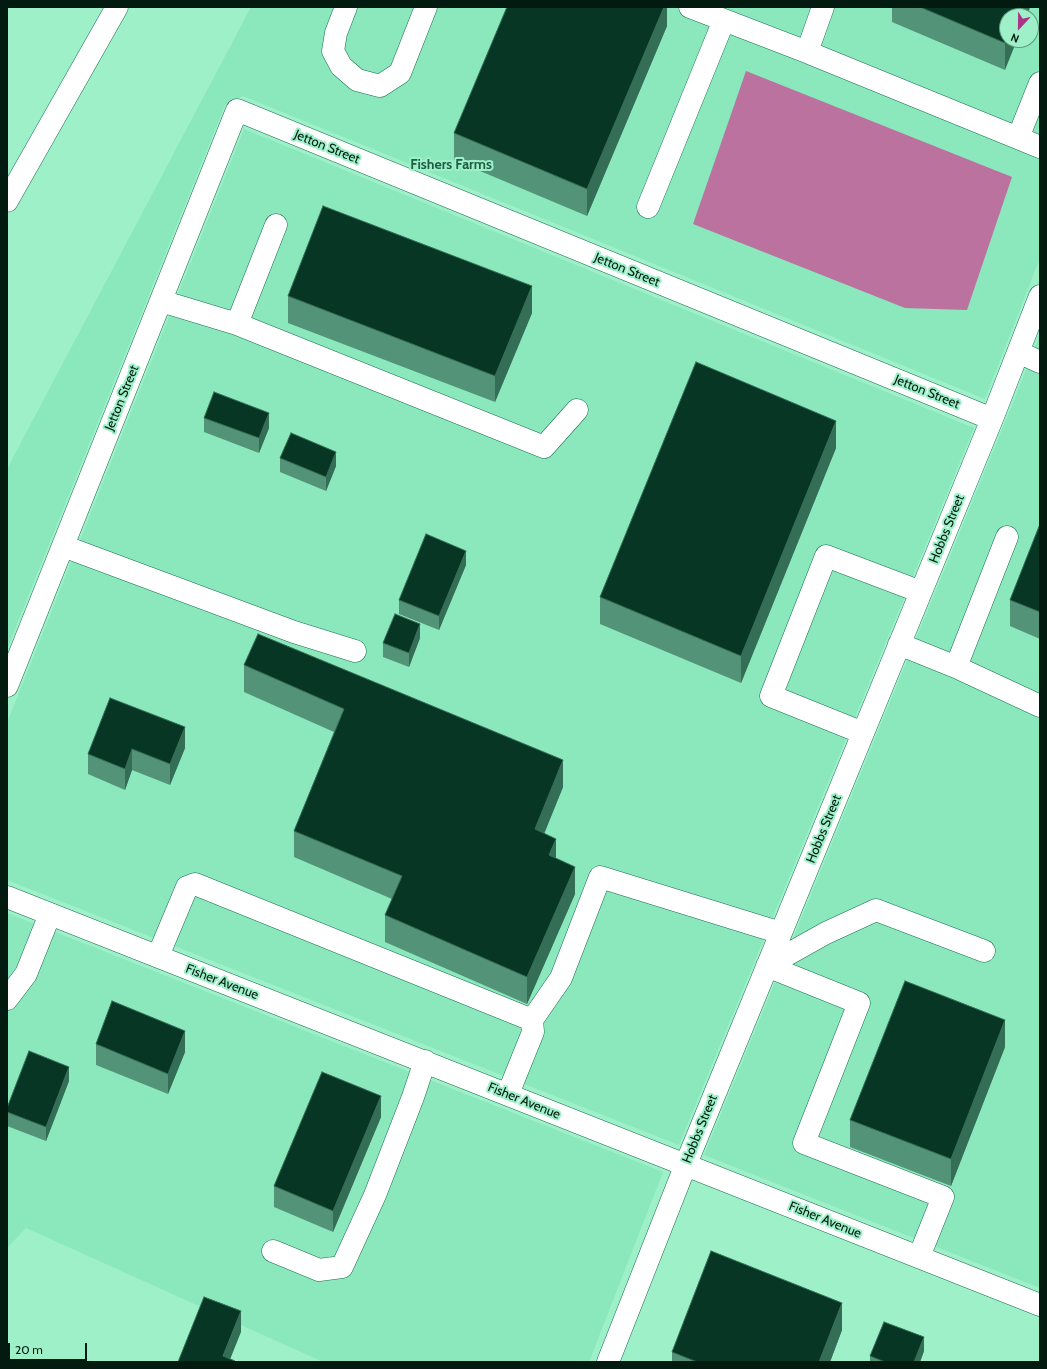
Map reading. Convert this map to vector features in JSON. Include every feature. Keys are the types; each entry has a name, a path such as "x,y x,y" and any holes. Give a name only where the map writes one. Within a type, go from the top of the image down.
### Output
{"main road":[{"path":"7,201 116,7"},
{"path":"346,7 336,33 334,51 341,66 357,80 380,86 400,73 426,7"},
{"path":"690,7 807,52 1040,147"},
{"path":"807,52 823,7"},
{"path":"648,207 724,20"},
{"path":"1018,138 1040,83"},
{"name":"Jetton Street","path":"7,686 237,110 992,419"},
{"path":"238,324 276,225"},
{"name":"Hobbs Street","path":"608,1362 686,1164 992,419 1040,296"},
{"path":"161,301 238,324 544,447 577,410"},
{"path":"1018,352 1040,362"},
{"path":"956,667 1007,537"},
{"path":"63,546 294,632 355,651"},
{"path":"863,733 771,696 826,556 921,592"},
{"path":"899,644 956,667 1040,706"},
{"path":"508,1094 533,1032 532,1020 561,978 600,877 781,933"},
{"path":"158,956 187,886 195,884 532,1020"},
{"name":"Fisher Avenue","path":"7,897 1040,1305"},
{"path":"767,966 826,933 876,910 984,951"},
{"path":"7,999 26,974 50,914"},
{"path":"767,966 860,1003 804,1143 943,1197 919,1257"},
{"path":"273,1251 319,1270 342,1267 375,1195 425,1062"}],"shaded area":[{"path":"251,7 1040,7 1040,258 985,399 243,96 225,105 7,649 7,469"},
{"path":"746,71 1012,177 967,310 905,308 693,224"},
{"path":"244,129 974,428 679,1145 7,880 7,723"},
{"path":"1040,334 1040,1288 704,1155"},
{"path":"7,913 663,1172 589,1362 323,1362 26,1228 7,1248"}],"building":[{"path":"507,7 664,7 587,189 454,133"},
{"path":"920,7 1020,7 999,8 999,40"},
{"path":"323,206 532,286 495,376 288,296"},
{"path":"696,362 836,421 741,656 600,597"},
{"path":"214,392 269,413 259,438 204,418"},
{"path":"291,433 336,452 326,477 280,458"},
{"path":"1040,524 1040,612 1010,600"},
{"path":"426,534 466,551 439,616 399,600"},
{"path":"395,614 420,624 409,653 383,643"},
{"path":"258,634 563,760 535,829 556,839 549,855 575,867 527,977 385,915 402,876 294,831 344,709 244,665"},
{"path":"110,698 185,727 170,764 132,749 125,769 88,754"},
{"path":"905,981 1005,1020 951,1159 850,1120"},
{"path":"112,1001 185,1031 168,1074 96,1044"},
{"path":"29,1051 69,1067 46,1127 7,1112 7,1108"},
{"path":"322,1072 381,1096 333,1211 274,1186"},
{"path":"711,1251 842,1303 819,1362 697,1362 672,1352"},
{"path":"204,1297 241,1311 223,1356 235,1362 178,1362"},
{"path":"884,1322 924,1337 914,1362 885,1362 870,1356"}],"district":[{"name":"Fishers Farms","path":"451,165"}]}
